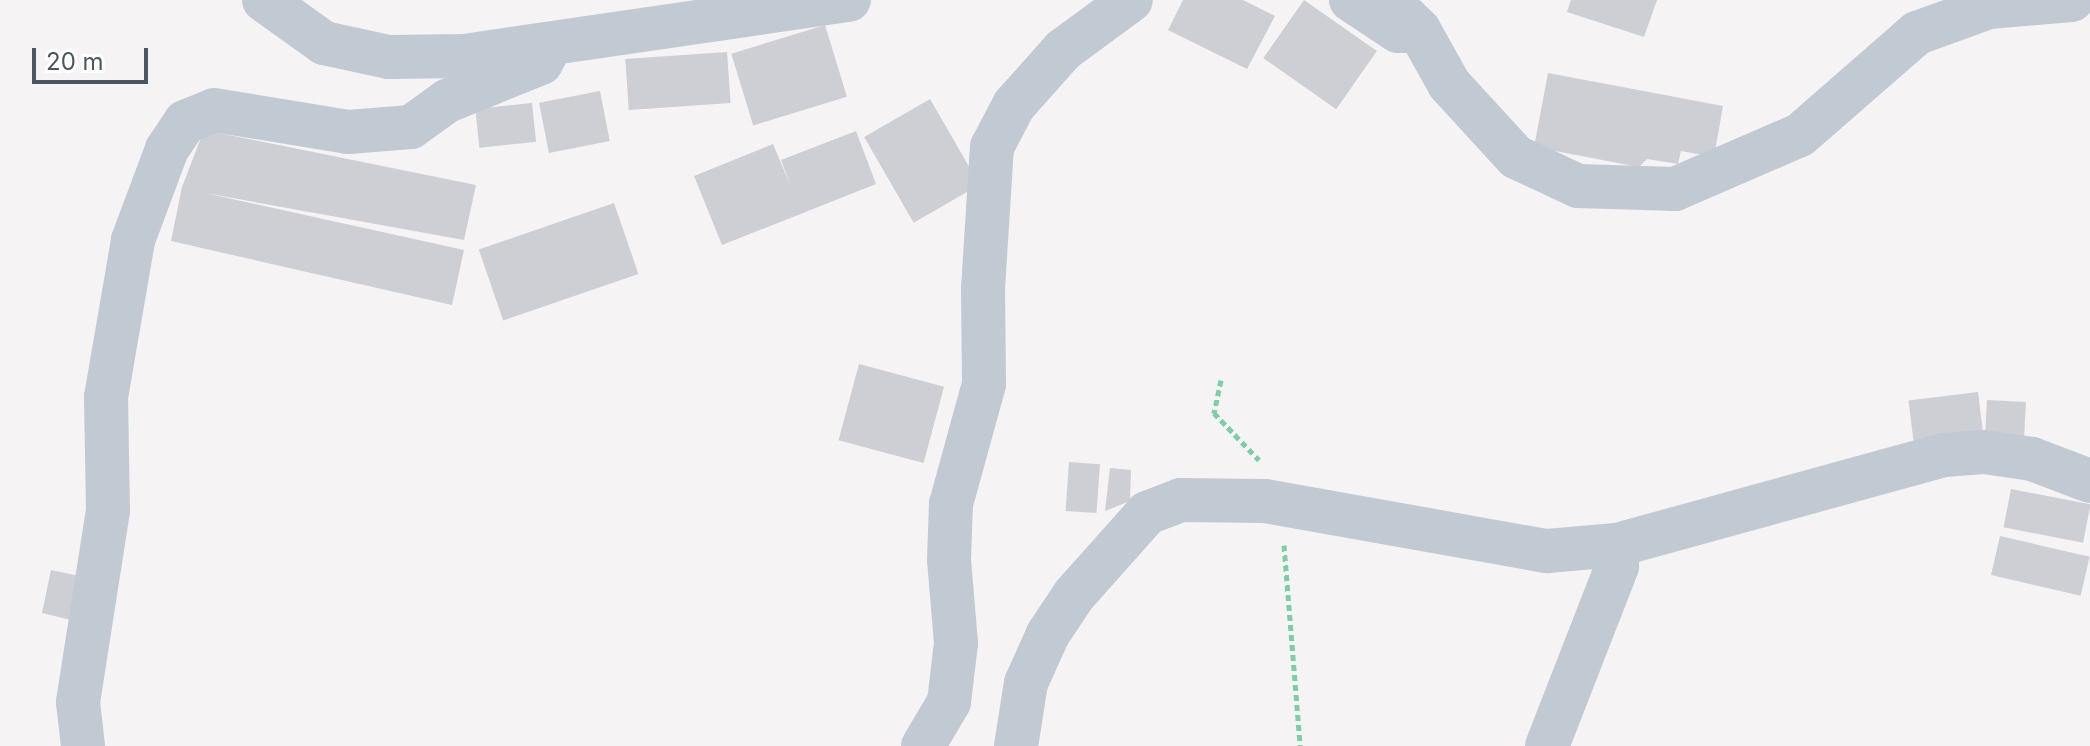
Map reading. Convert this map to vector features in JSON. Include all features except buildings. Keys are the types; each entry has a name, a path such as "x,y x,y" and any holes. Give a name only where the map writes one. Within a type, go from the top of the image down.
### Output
{"street":[{"path":"264,0 324,43 389,57 464,56 849,0"},
{"path":"923,746 949,702 956,643 951,504 984,384 983,289 992,147 1014,105 1063,50 1131,0"},
{"path":"1351,0 1398,31 1419,30"},
{"path":"1388,0 1419,30 1449,84 1516,157 1578,186 1675,189 1800,135 1917,33 1989,7 2072,0"},
{"path":"83,746 78,702 108,511 106,397 133,240 167,149 185,122 214,110 348,132 411,127 447,101 541,63 551,44"},
{"path":"1016,746 1026,683 1048,634 1074,595 1147,513 1203,496 1265,501 1547,551 1617,545 1944,455 1984,452 2032,459 2090,481"},
{"path":"1547,746 1617,566 1617,545"}],"path":[{"path":"1221,380 1214,413 1261,462 1265,501 1289,557 1300,746"}]}
